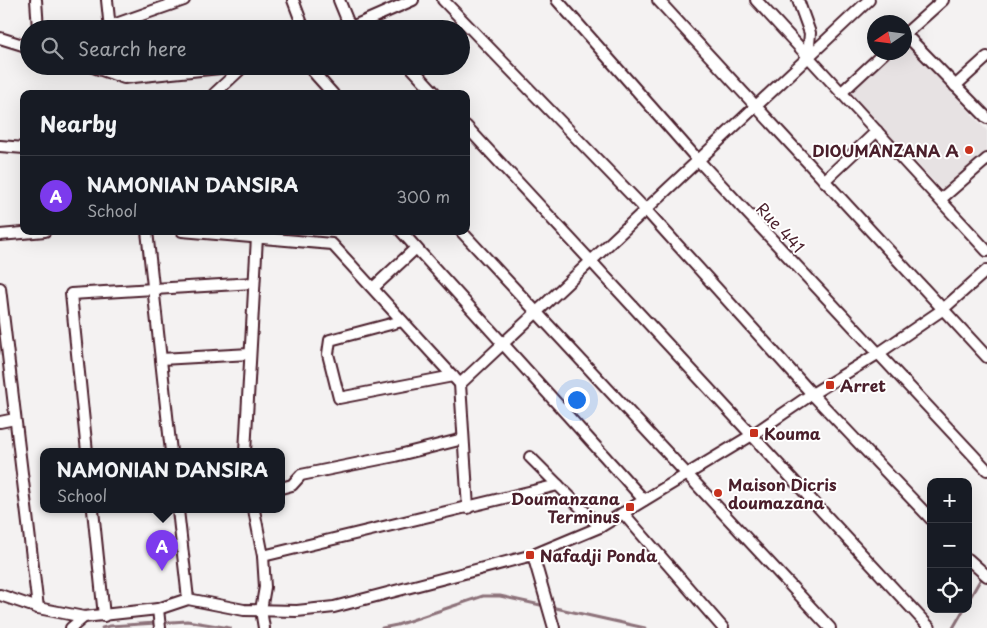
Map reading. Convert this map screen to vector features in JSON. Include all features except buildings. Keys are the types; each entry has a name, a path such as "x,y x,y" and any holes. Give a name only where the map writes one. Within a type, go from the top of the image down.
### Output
{"street":[{"path":"36,0 37,20"},
{"path":"107,0 109,20"},
{"path":"129,20 184,0"},
{"path":"293,0 301,20"},
{"path":"339,0 345,20"},
{"path":"367,20 413,0"},
{"path":"443,0 462,20"},
{"name":"Rue 441","path":"557,0 698,160 987,470"},
{"path":"658,0 987,357"},
{"path":"756,0 987,251"},
{"path":"798,0 810,33 808,57"},
{"path":"402,321 330,340 328,354 339,398 456,380 502,344 869,0"},
{"path":"912,29 943,0"},
{"path":"470,28 645,210 812,394 927,515"},
{"path":"0,38 20,44"},
{"path":"912,42 987,118"},
{"path":"955,86 987,57"},
{"path":"842,92 876,60"},
{"path":"121,75 124,78 153,75"},
{"path":"218,90 234,75"},
{"path":"316,75 329,90"},
{"path":"418,75 432,90"},
{"path":"470,130 592,260 930,628"},
{"path":"824,181 878,131"},
{"path":"0,146 20,148"},
{"path":"941,199 987,159"},
{"path":"0,235 20,233"},
{"path":"147,235 171,448"},
{"path":"232,235 332,244 456,380 468,508"},
{"path":"405,235 644,500"},
{"path":"465,235 830,628"},
{"path":"245,448 257,237"},
{"path":"373,288 416,248"},
{"path":"0,595 38,608 84,617 158,610 188,599 244,610 296,611 334,607 533,555 600,526 752,434 942,310 987,270"},
{"path":"87,448 71,294 254,283"},
{"path":"0,288 38,608"},
{"path":"161,359 250,354"},
{"path":"0,422 15,419"},
{"path":"285,487 292,485 301,475 395,456 463,439"},
{"path":"530,456 600,526"},
{"path":"263,556 558,485"},
{"path":"93,513 104,616"},
{"path":"178,513 188,599"},
{"path":"255,513 263,556 265,586 261,610 264,628"},
{"path":"623,513 723,628"},
{"path":"533,555 554,628"},
{"path":"972,563 987,576"},
{"path":"158,610 160,628"},
{"path":"71,628 84,617"}],"shaded area":[{"path":"912,48 987,131 987,152 943,191 850,94 886,60 912,60"}],"waterway":[{"path":"972,594 983,575"},
{"path":"382,628 397,625 483,596 500,596 545,606"},
{"path":"551,607 645,628"},
{"path":"953,628 962,613"},
{"path":"102,628 187,621 230,628"}],"place":[{"name":"DIOUMANZANA A","path":"969,150"},
{"name":"Arret","path":"830,385"},
{"name":"Kouma","path":"754,433"},
{"name":"Maison Dicris doumazana","path":"718,493"},
{"name":"Doumanzana Terminus","path":"630,507"},
{"name":"Nafadji Ponda","path":"530,555"},
{"name":"NAMONIAN DANSIRA","path":"162,571"}]}
